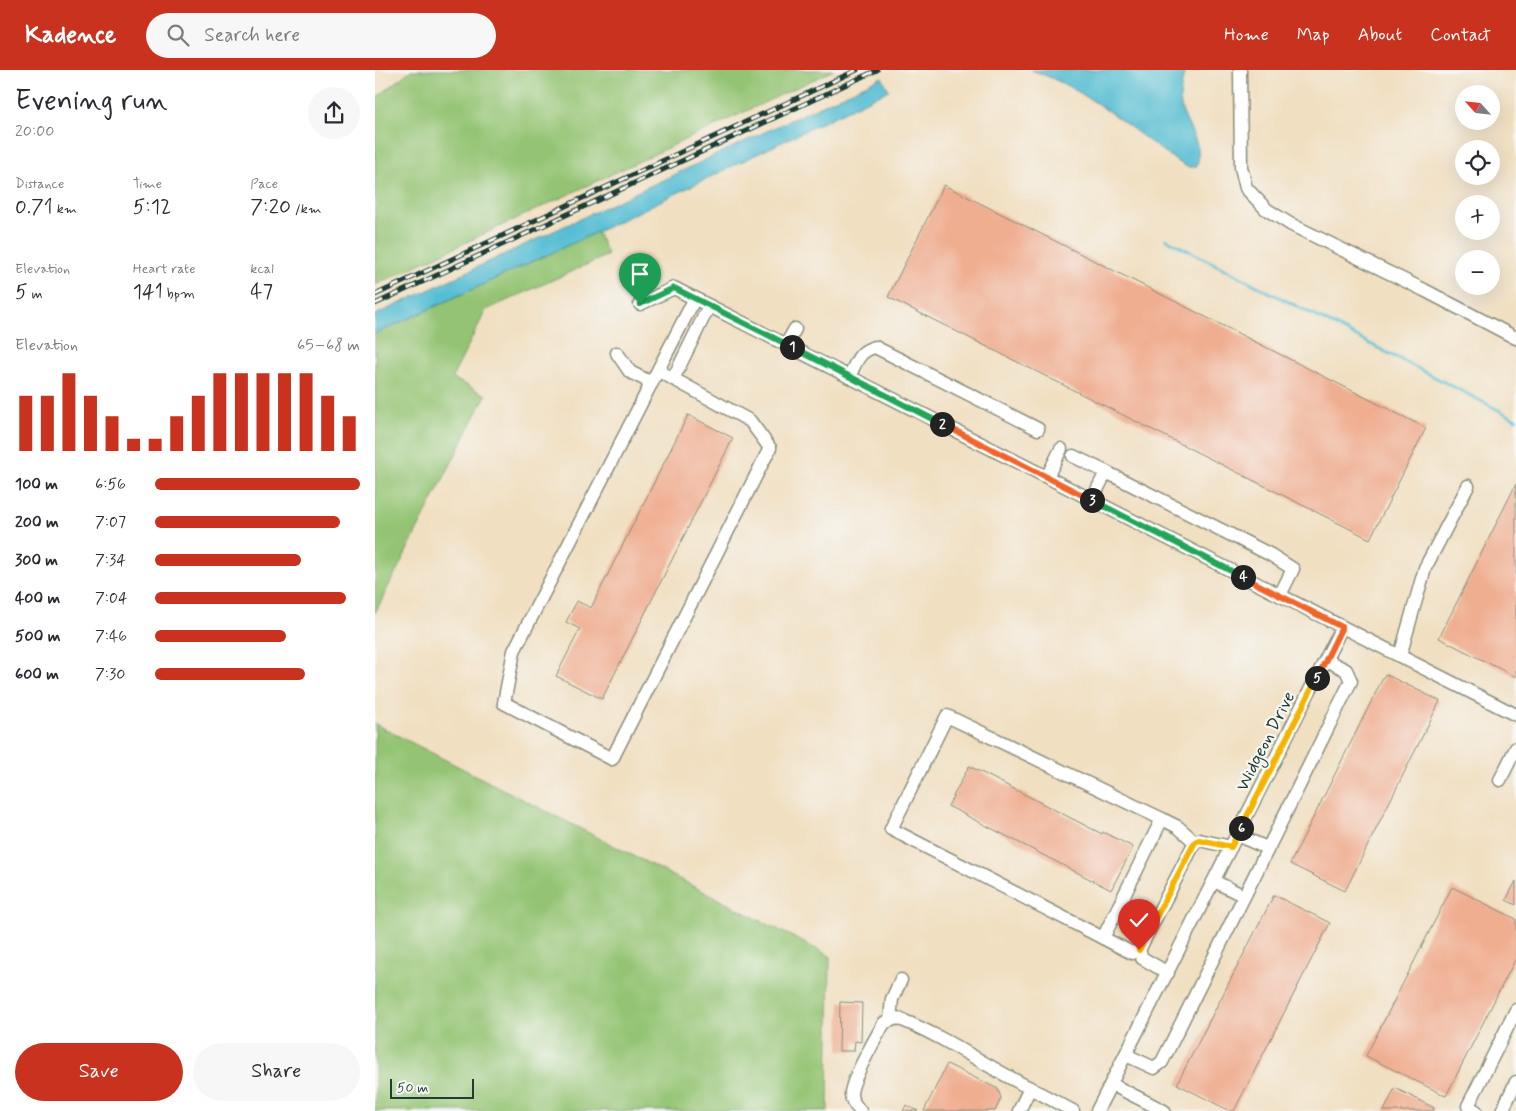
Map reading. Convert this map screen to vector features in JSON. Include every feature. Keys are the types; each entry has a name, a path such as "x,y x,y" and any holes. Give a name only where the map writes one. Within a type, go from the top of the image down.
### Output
{"street":[{"path":"1240,70 1241,167 1247,188 1266,209 1290,224 1516,338"},
{"path":"640,304 674,288 1516,715"},
{"path":"659,371 749,421 770,448 612,758 504,703 514,651 695,298"},
{"path":"673,379 709,306"},
{"path":"786,345 795,329"},
{"path":"849,377 865,349 875,348 1039,429"},
{"path":"617,353 630,372 652,383"},
{"path":"1047,477 1061,449"},
{"path":"1073,456 1271,554 1293,569 1280,595"},
{"path":"1092,500 1106,472"},
{"path":"1400,656 1425,568 1468,486"},
{"name":"Widgeon Drive","path":"1097,1111 1342,627"},
{"path":"1126,1055 1154,1068 1162,1062 1351,680 1346,670 1326,660"},
{"path":"1195,842 1178,827 947,716 891,829 1132,953 1139,950 1195,842 1199,840 1231,847"},
{"path":"1500,780 1516,748"},
{"path":"1103,938 1162,819"},
{"path":"1237,834 1267,848"},
{"path":"1214,881 1243,896"},
{"path":"1139,950 1142,958 1168,972"},
{"path":"890,1020 892,999 901,980"},
{"path":"1476,1111 1468,1106 1516,1010"},
{"path":"860,1111 854,1104 851,1094 855,1080 884,1023 897,1018 1073,1111"},
{"path":"1501,1111 1516,1082"},
{"path":"1111,1084 1147,1107 1164,1111"},
{"path":"1019,1111 1030,1088"}],"green space":[{"path":"411,70 834,70 375,285 375,99"},
{"path":"597,232 608,255 486,310 452,378 486,395 375,613 375,334"},
{"path":"375,724 830,956 828,1111 375,1111"}],"water":[{"path":"1031,70 1185,70 1180,102 1197,144 1198,159 1196,167 1187,167 1177,161 1071,88"},
{"path":"882,77 889,90 597,232 375,334 375,315"}],"building":[{"path":"944,185 1426,428 1370,539 888,297"},
{"path":"688,415 733,438 602,699 556,676 580,629 566,622 577,601 591,608"},
{"path":"1516,484 1516,677 1439,638"},
{"path":"1385,674 1440,701 1345,891 1290,864"},
{"path":"969,766 1102,834 1103,832 1133,847 1111,890 948,806"},
{"path":"1516,881 1516,905 1506,900"},
{"path":"1452,887 1516,919 1516,958 1446,1096 1366,1056"},
{"path":"1274,895 1330,923 1234,1111 1230,1111 1177,1084"},
{"path":"840,1002 862,1003 861,1042 855,1041 854,1051 839,1051"},
{"path":"947,1064 998,1089 1001,1098 995,1111 924,1111"},
{"path":"1395,1088 1434,1108 1433,1111 1384,1111"},
{"path":"906,1105 918,1111 903,1111"}],"waterway":[{"path":"1166,239 1516,419"}],"railway":[{"path":"375,295 857,70"},
{"path":"375,304 877,70"}],"route":[{"path":"640,304 674,288 1342,627 1231,847 1199,840 1195,842 1139,950"}]}
